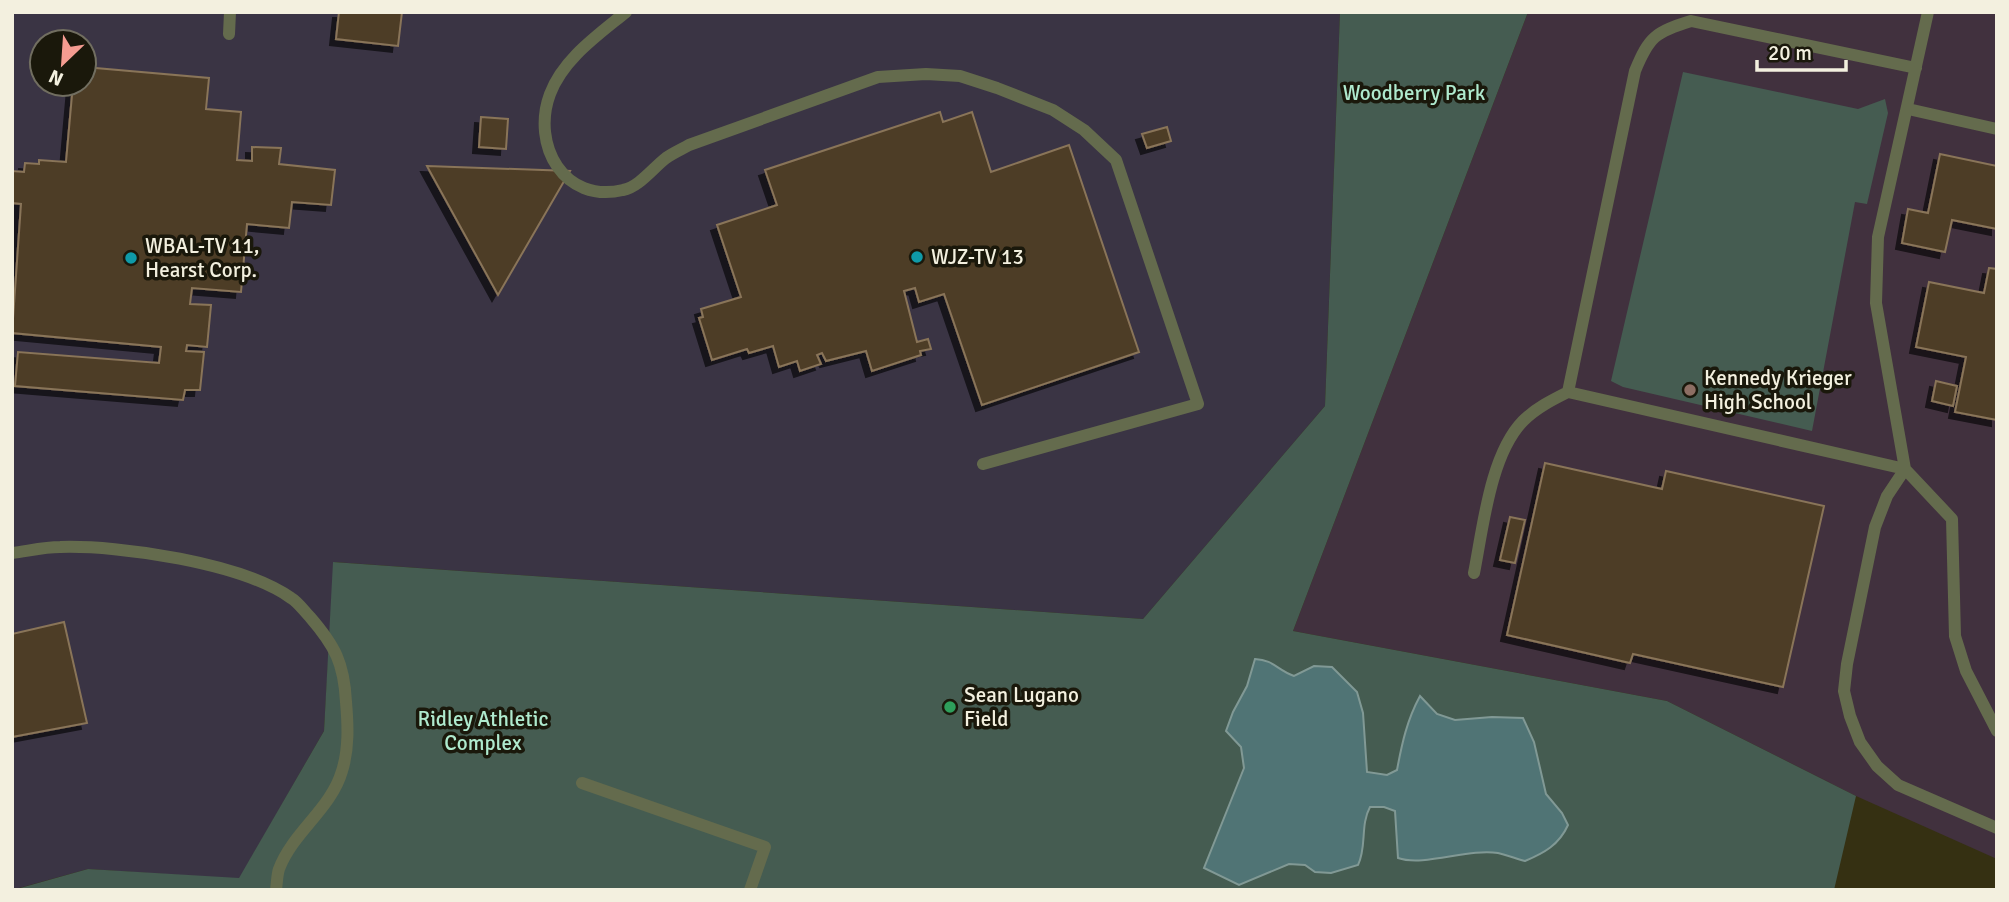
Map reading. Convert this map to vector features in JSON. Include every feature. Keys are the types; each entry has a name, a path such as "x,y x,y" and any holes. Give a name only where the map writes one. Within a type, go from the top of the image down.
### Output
{"lane":[{"path":"229,34 230,12"},
{"path":"626,12 590,41 566,67 550,95 545,122 549,154 564,177 583,189 603,192 626,190 667,157 689,145 878,77 926,74 960,76 1053,110 1084,130 1116,160 1198,404 983,464"},
{"path":"1928,12 1878,237 1876,303 1905,469 1952,519 1955,636 1966,671 1997,730"},
{"path":"1568,392 1635,71 1645,47 1659,33 1691,21 1916,68"},
{"path":"1908,109 1997,129"},
{"path":"1474,573 1489,499 1502,457 1513,434 1533,412 1568,392 1905,469"},
{"path":"1905,469 1887,496 1875,527 1847,664 1844,691 1850,716 1860,742 1877,766 1898,785 1997,828"},
{"path":"12,553 60,547 130,550 220,568 259,580 293,598 316,624 336,650 345,680 348,733 342,770 332,796 291,847 279,870 276,890"},
{"path":"582,783 765,847 750,890"}],"shaded area":[{"path":"12,12 1340,12 1325,406 1143,619 334,562 324,731 239,879 88,869 12,890"},
{"name":"Kennedy Krieger High School","path":"1528,12 1997,12 1997,859 1856,796 1667,701 1293,631"}],"green space":[{"name":"Ridley Athletic Complex","path":"1340,12 1528,12 1293,631 1667,701 1856,796 1834,890 13,890 88,869 239,878 324,731 333,562 1143,619 1325,406"},
{"path":"1683,72 1858,109 1885,99 1888,113 1867,204 1855,202 1812,431 1623,387 1611,381"}],"water":[{"path":"1255,659 1267,661 1294,676 1314,666 1332,667 1357,692 1363,713 1367,772 1387,775 1397,770 1406,732 1420,696 1437,714 1455,720 1523,718 1534,742 1546,794 1568,825 1550,848 1525,861 1486,852 1409,860 1398,858 1395,811 1384,807 1370,807 1358,865 1331,873 1315,872 1305,865 1289,864 1239,885 1204,868 1244,768 1241,747 1226,731 1247,686"}],"building":[{"path":"339,12 402,12 398,46 336,39"},
{"name":"WBAL-TV 11, Hearst Corp.","path":"98,68 209,78 206,109 241,112 237,160 252,161 252,147 281,148 279,164 335,170 331,205 292,202 289,228 247,224 241,292 192,288 190,304 211,305 207,347 187,345 186,351 204,352 200,390 185,390 183,400 15,386 18,352 159,363 161,347 12,333 21,204 12,203 12,171 24,172 25,163 39,164 39,160 66,162 72,98 98,98"},
{"name":"WJZ-TV 13","path":"940,112 943,122 972,112 991,172 1069,145 1139,352 982,405 944,294 919,302 915,288 904,291 917,342 928,339 931,349 920,351 921,355 872,371 866,351 826,361 822,353 817,355 821,364 800,371 797,361 779,367 773,346 749,353 747,349 712,360 699,318 703,317 701,309 741,297 717,225 777,205 765,170"},
{"path":"481,117 508,119 506,149 479,147"},
{"path":"1167,127 1171,141 1147,148 1142,134"},
{"path":"1940,154 1997,166 1997,229 1952,220 1945,252 1902,243 1908,209 1928,213"},
{"path":"427,166 570,171 498,295 428,168"},
{"path":"1989,268 1997,269 1997,420 1955,412 1966,357 1916,347 1929,282 1984,293"},
{"path":"1936,381 1957,386 1953,406 1932,401"},
{"path":"1545,463 1662,489 1666,471 1824,506 1783,687 1633,654 1630,663 1507,635"},
{"path":"1510,517 1525,520 1515,563 1500,560"},
{"path":"64,622 87,723 12,737 12,634"}],"place":[{"name":"WJZ-TV 13","path":"917,257"},
{"name":"WBAL-TV 11, Hearst Corp.","path":"131,258"},
{"name":"Kennedy Krieger High School","path":"1690,390"},
{"name":"Sean Lugano Field","path":"950,707"}],"park label":[{"name":"Woodberry Park","path":"1414,93"}]}
